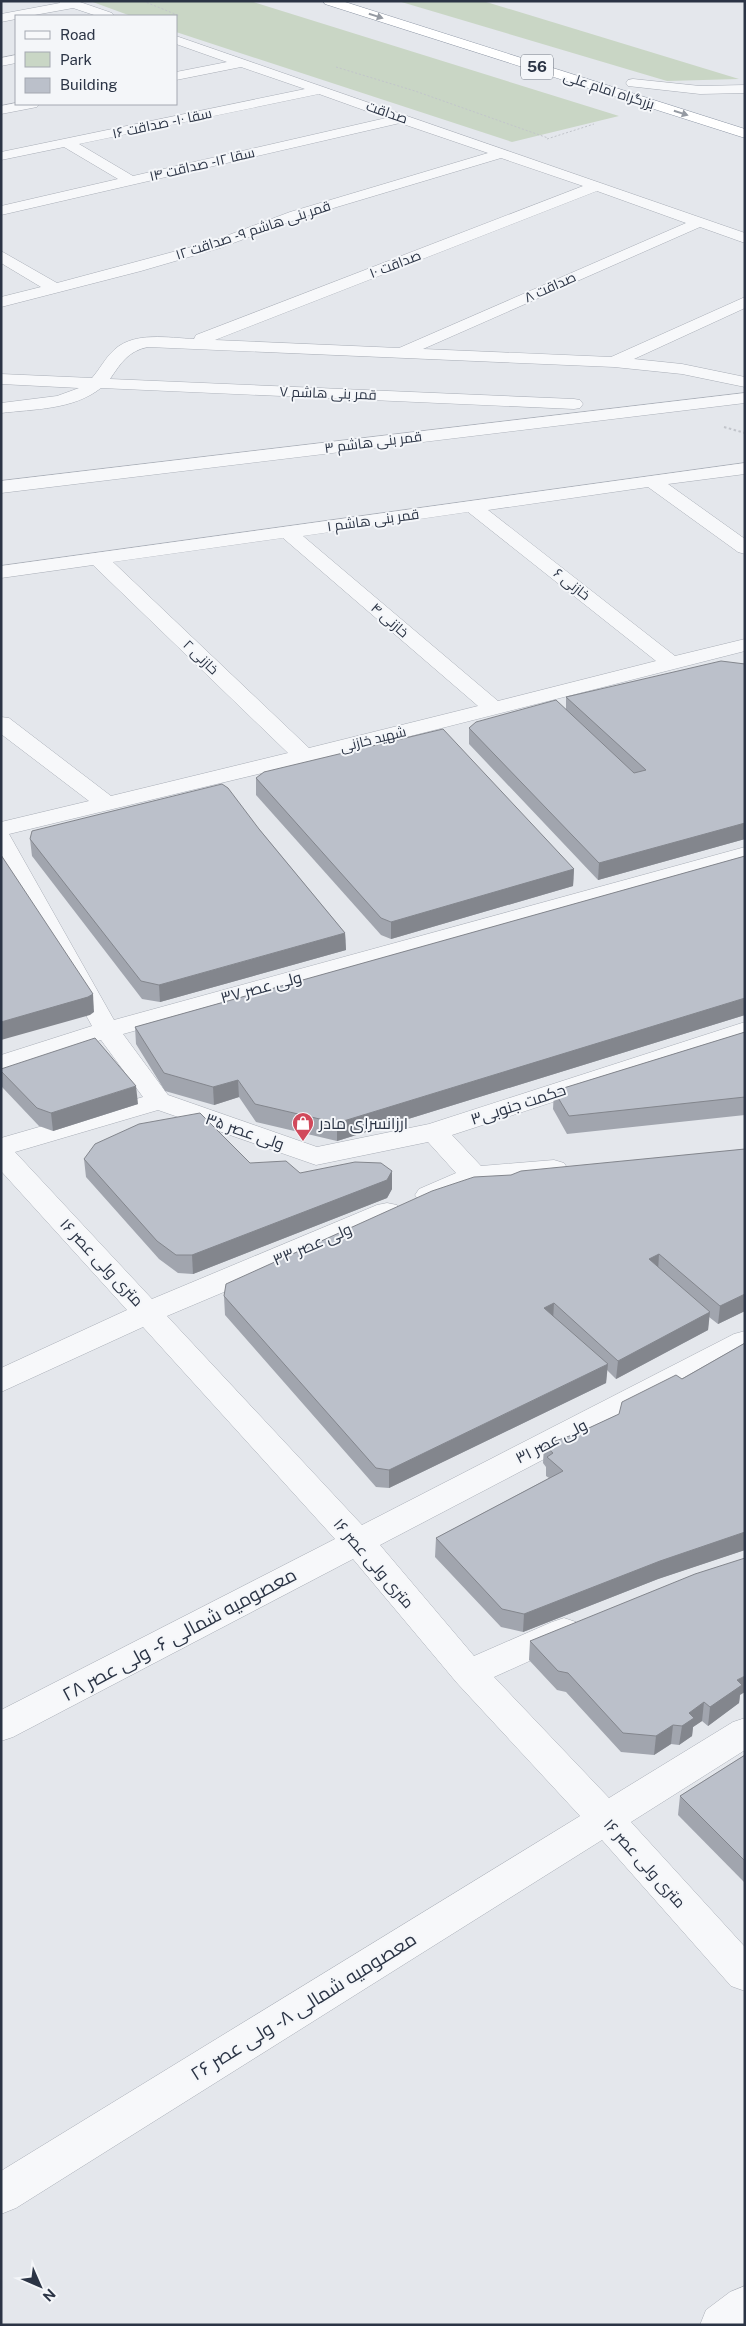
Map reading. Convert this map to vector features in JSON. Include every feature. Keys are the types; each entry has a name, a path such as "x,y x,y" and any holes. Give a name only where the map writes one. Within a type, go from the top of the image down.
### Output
{"highway":[{"name":"بزرگراه امام علی","path":"329,1 745,134"},
{"path":"372,1 395,8"},
{"name":"بزرگراه امام علی","path":"629,81 698,103"}],"street":[{"path":"1,18 69,3 105,15"},
{"name":"صداقت","path":"178,41 700,222"},
{"path":"1,62 15,59"},
{"path":"178,76 242,63"},
{"path":"629,81 700,90 745,89"},
{"name":"سقا ۱۰ - صداقت ۱۶","path":"1,156 323,90"},
{"path":"1,110 27,105"},
{"name":"سقا ۱۲ - صداقت ۱۴","path":"1,211 402,118"},
{"path":"66,143 131,181"},
{"name":"قمر بنی هاشم ۹ - صداقت ۱۲","path":"1,302 135,268 215,245 295,215 503,153"},
{"name":"صداقت ۱۰","path":"193,342 597,186"},
{"path":"700,222 745,238"},
{"name":"صداقت ۸","path":"401,353 700,222"},
{"path":"1,256 54,288"},
{"path":"614,362 745,302"},
{"path":"1,408 75,396 98,384 118,353 134,343 193,342 614,362 682,369 745,382"},
{"name":"قمر بنی هاشم ۷","path":"1,379 655,408"},
{"name":"قمر بنی هاشم ۳","path":"1,487 745,398"},
{"name":"قمر بنی هاشم ۱","path":"1,572 745,468"},
{"path":"652,481 745,548"},
{"name":"خازنی ۶","path":"472,506 671,663"},
{"name":"خازنی ۴","path":"287,532 493,708"},
{"name":"خازنی ۲","path":"97,558 304,756"},
{"name":"شهید خازنی","path":"1,830 108,804 222,785 304,756 437,732 493,708 745,645"},
{"path":"540,696 560,715"},
{"path":"1,723 108,804"},
{"path":"1,839 107,1030 159,1101 1,1147"},
{"name":"ولی عصر ۳۷","path":"1,1064 356,952 523,914 583,889 745,854"},
{"name":"حکمت جنوبی۳","path":"434,1132 745,1030"},
{"name":"ولی عصر ۳۵","path":"159,1101 316,1156 434,1132"},
{"path":"434,1132 474,1176"},
{"name":"۱۶ متری ولی عصر","path":"1,1154 149,1312 356,1541 469,1673 605,1818 745,1974"},
{"name":"ولی عصر ۳۳","path":"1,1380 149,1312 474,1176 580,1167"},
{"name":"ولی عصر ۳۱","path":"356,1541 745,1341"},
{"name":"معصومیه شمالی ۶ - ولی عصر ۲۸","path":"1,1727 356,1541"},
{"path":"469,1673 587,1620"},
{"name":"معصومیه شمالی ۸ - ولی عصر ۲۶","path":"1,2194 745,1732"},
{"path":"721,2325 745,2307"}],"path":[{"path":"503,153 594,124"}],"green space":[{"path":"90,1 250,1 619,116 512,142 178,33 178,15 128,15"},
{"path":"398,1 483,1 739,79 667,81"}],"building":[{"path":"721,661 745,664 745,823 599,863 469,728 476,722 556,700 634,773 646,770 566,697"},
{"path":"443,729 574,869 391,922 381,918 256,778 264,772"},
{"path":"222,784 228,788 259,829 345,933 159,985 141,981 30,839 32,831"},
{"path":"1,855 93,994 1,1022"},
{"path":"745,856 745,998 337,1123 255,1104 238,1080 213,1087 164,1073 135,1027"},
{"path":"745,1032 745,1097 569,1116 554,1091"},
{"path":"95,1038 136,1086 51,1113 37,1108 1,1071 1,1069"},
{"path":"200,1113 250,1163 286,1161 300,1173 355,1162 381,1163 392,1171 387,1180 192,1255 176,1255 157,1241 84,1159 95,1144 139,1124"},
{"path":"745,1149 745,1294 720,1306 659,1254 649,1259 710,1312 618,1361 554,1303 544,1308 608,1364 389,1470 376,1468 224,1296 226,1284 432,1191 474,1177 511,1175 521,1171"},
{"path":"745,1343 745,1532 660,1561 524,1614 502,1609 436,1538 563,1471 547,1457 553,1453 544,1445 578,1433 619,1414 622,1402 676,1375 682,1379"},
{"path":"745,1558 745,1676 737,1680 742,1685 710,1707 704,1702 689,1713 694,1718 682,1726 673,1725 656,1736 623,1733 568,1673 558,1671 530,1641 695,1574"},
{"path":"745,1755 745,1861 680,1796"}],"place":[{"name":"ارزانسرای مادر","path":"303,1142"}]}
